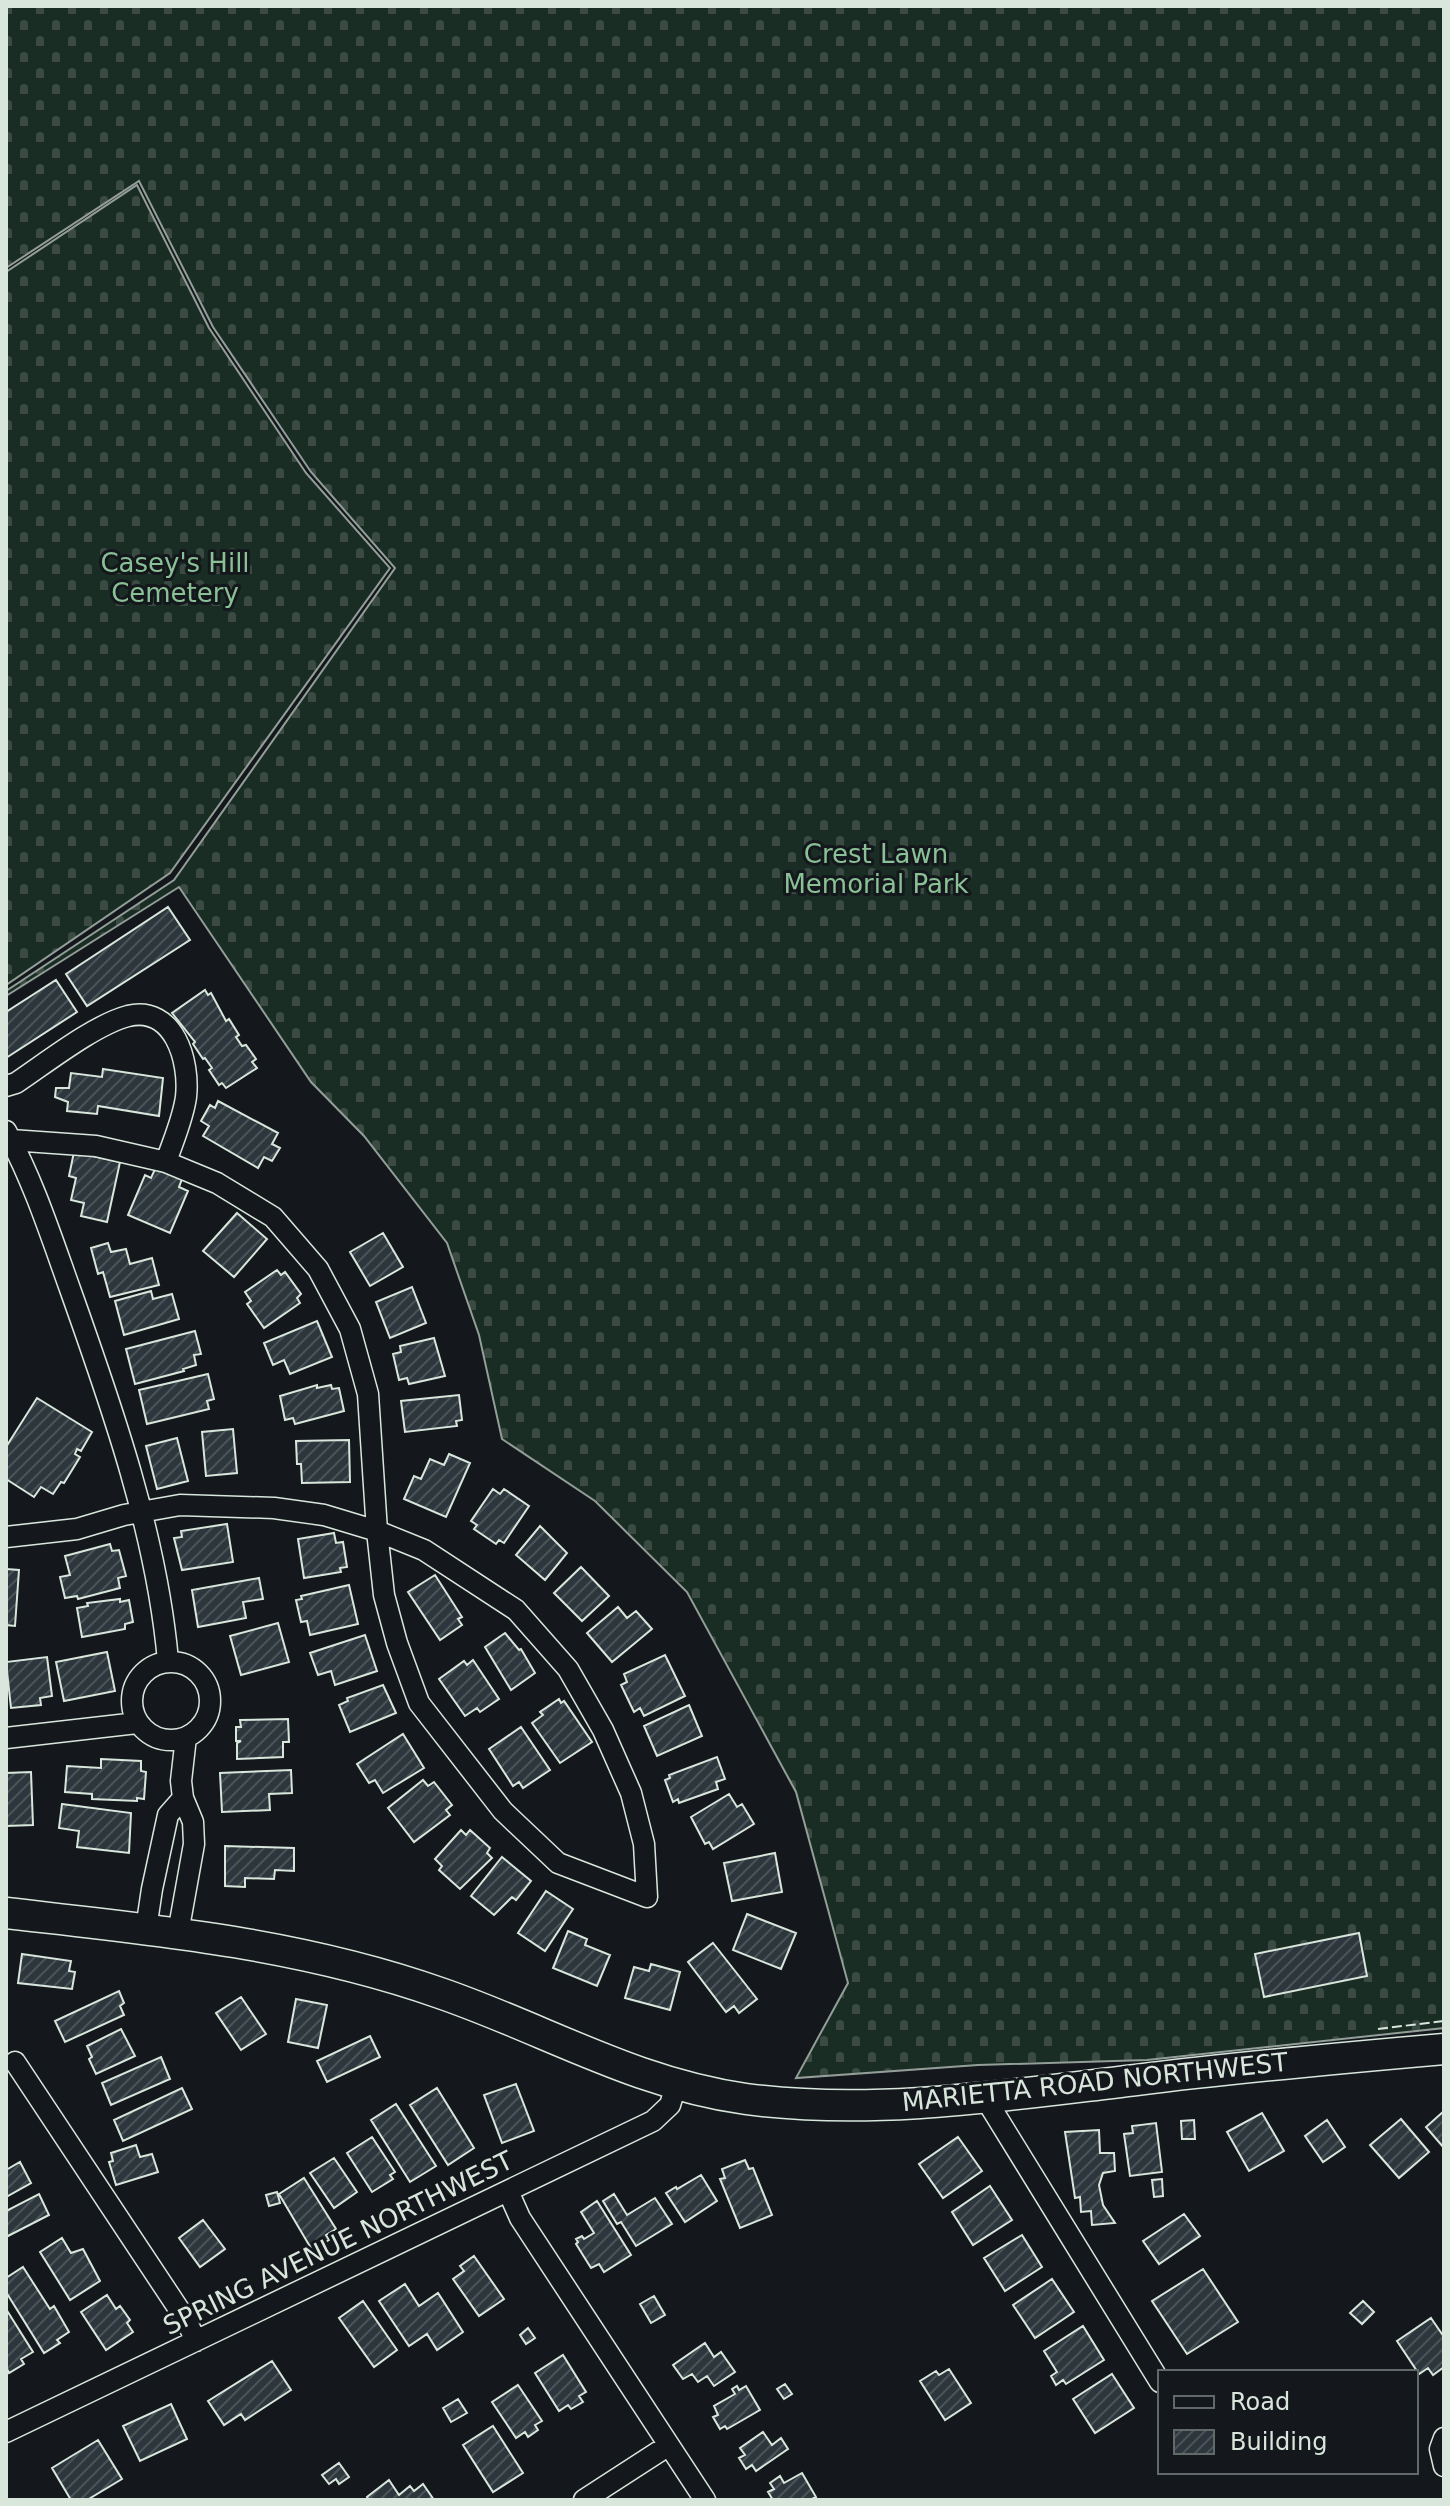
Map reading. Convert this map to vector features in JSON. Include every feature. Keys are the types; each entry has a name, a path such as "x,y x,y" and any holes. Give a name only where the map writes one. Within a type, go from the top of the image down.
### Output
{"main road":[{"name":"MARIETTA ROAD NORTHWEST","path":"6,1913 228,1939 334,1960 442,1993 610,2064 676,2085 745,2099 817,2105 985,2098 1266,2064 1444,2049"}],"street":[{"path":"6,1086 16,1083 99,1029 129,1016 154,1017 176,1034 184,1063 186,1095 166,1162"},
{"path":"6,1537 77,1529 140,1512 180,1505 274,1508 324,1515 377,1531 424,1550 516,1610 568,1669 603,1730 631,1793 644,1844 647,1897 558,1863 503,1811 419,1703 397,1643 384,1595 377,1531 368,1394 350,1329 318,1269 273,1217 217,1183 166,1162 96,1146 9,1136 36,1199 102,1379 140,1512 168,1661"},
{"path":"168,1661 182,1662 195,1669 206,1681 210,1696 208,1714 199,1729 173,1740 147,1733 137,1723 131,1703 133,1687 142,1674 152,1665 168,1661"},
{"path":"6,1738 137,1723"},
{"path":"178,1933 194,1844 193,1822 183,1798 181,1781 186,1737"},
{"path":"146,1929 168,1815 183,1798"},
{"path":"15,2062 186,2320 196,2341"},
{"name":"SPRING AVENUE NORTHWEST","path":"6,2432 653,2121 670,2105 676,2085"},
{"path":"985,2098 1158,2379"},
{"path":"508,2191 520,2218 705,2500"},
{"path":"1444,2438 1440,2449 1444,2466"},
{"path":"584,2500 669,2445"}],"green space":[{"name":"Crest Lawn Memorial Park","path":"6,6 1444,6 1444,2028 1147,2060 978,2065 796,2078 848,1983 796,1792 687,1592 595,1501 502,1439 479,1335 447,1243 364,1136 311,1082 179,887 6,996 6,991 174,880 395,568 311,472 213,327 139,181 6,268"},
{"name":"Casey's Hill Cemetery","path":"137,185 209,328 306,473 390,568 170,873 6,985 6,272"}],"building":[{"path":"168,907 190,940 87,1006 66,974"},
{"path":"56,980 77,1012 6,1058 6,1012"},
{"path":"205,990 208,995 211,993 226,1021 229,1019 242,1046 246,1045 256,1059 252,1062 257,1068 226,1088 222,1083 219,1085 209,1070 212,1068 172,1013"},
{"path":"103,1069 163,1078 159,1116 98,1106 97,1114 67,1111 68,1102 55,1097 56,1088 69,1088 71,1073 102,1077"},
{"path":"218,1101 278,1133 272,1144 280,1148 272,1161 264,1157 258,1168 203,1136 209,1126 201,1121 210,1105 215,1108"},
{"path":"74,1152 120,1162 107,1222 81,1216 84,1203 71,1200 76,1178 69,1176"},
{"path":"156,1167 182,1179 179,1187 188,1191 170,1233 128,1215 145,1175 151,1178"},
{"path":"237,1213 267,1239 234,1277 203,1251"},
{"path":"383,1233 403,1267 370,1286 350,1252"},
{"path":"108,1243 111,1252 126,1249 130,1264 152,1258 159,1285 110,1297 103,1272 98,1274 91,1248"},
{"path":"277,1270 281,1275 285,1272 301,1294 297,1298 300,1303 264,1328 247,1304 251,1301 245,1292"},
{"path":"412,1287 426,1323 390,1338 376,1302"},
{"path":"151,1291 153,1299 172,1294 179,1319 124,1335 115,1301"},
{"path":"317,1321 332,1357 290,1374 284,1360 273,1365 264,1343"},
{"path":"195,1331 201,1354 194,1355 196,1365 135,1384 126,1349"},
{"path":"434,1338 445,1376 409,1384 407,1378 399,1380 393,1354 401,1352 400,1346"},
{"path":"208,1374 214,1399 207,1401 209,1409 147,1424 139,1390"},
{"path":"317,1385 317,1388 331,1385 332,1389 339,1388 344,1411 295,1424 293,1418 285,1420 280,1396"},
{"path":"459,1395 462,1420 456,1421 457,1426 405,1432 401,1401"},
{"path":"37,1398 92,1432 81,1451 77,1449 75,1454 80,1457 64,1483 61,1482 53,1494 41,1487 34,1497 6,1479 6,1447"},
{"path":"233,1429 237,1473 206,1476 202,1432"},
{"path":"177,1438 188,1481 157,1489 146,1446"},
{"path":"349,1440 350,1482 302,1483 296,1441"},
{"path":"449,1454 470,1463 446,1517 404,1499 414,1476 421,1479 430,1459 444,1465"},
{"path":"493,1489 500,1494 504,1489 529,1506 504,1543 499,1540 496,1544 474,1529 477,1525 471,1521"},
{"path":"227,1524 233,1562 182,1570 174,1538 182,1537 181,1531"},
{"path":"540,1526 567,1553 545,1580 516,1555"},
{"path":"334,1533 336,1543 343,1542 347,1567 340,1568 341,1572 304,1578 298,1539"},
{"path":"110,1544 112,1551 119,1550 126,1576 118,1578 120,1588 78,1599 77,1596 65,1598 60,1577 70,1575 65,1556"},
{"path":"581,1567 609,1596 582,1621 554,1593"},
{"path":"6,1569 19,1570 15,1626 6,1625"},
{"path":"435,1575 462,1617 458,1619 462,1625 440,1640 408,1592"},
{"path":"259,1578 263,1599 243,1602 246,1618 198,1627 192,1590"},
{"path":"349,1585 358,1624 310,1635 307,1621 301,1622 296,1600 302,1599 301,1596"},
{"path":"120,1599 120,1602 129,1600 133,1622 125,1624 125,1629 82,1637 77,1608 88,1606 87,1603"},
{"path":"618,1607 627,1618 636,1611 652,1629 612,1662 587,1633"},
{"path":"278,1623 289,1662 241,1675 230,1636"},
{"path":"505,1633 521,1649 535,1673 511,1690 485,1647"},
{"path":"365,1635 377,1671 335,1685 331,1671 318,1675 310,1653"},
{"path":"107,1652 115,1691 64,1701 56,1662"},
{"path":"665,1655 685,1696 644,1716 640,1708 634,1712 621,1685 627,1682 624,1674"},
{"path":"47,1657 52,1696 40,1698 41,1705 11,1708 6,1662"},
{"path":"473,1660 499,1699 480,1712 477,1708 465,1716 439,1679 464,1661 467,1665"},
{"path":"383,1685 396,1713 350,1732 339,1705 348,1701 347,1698"},
{"path":"559,1699 561,1703 564,1701 592,1742 560,1763 532,1723 543,1715 540,1712"},
{"path":"689,1705 702,1736 657,1756 644,1726"},
{"path":"288,1719 289,1742 283,1742 283,1757 237,1759 237,1743 241,1741 236,1741 236,1727 241,1727 240,1720"},
{"path":"521,1727 550,1770 523,1788 519,1782 513,1786 489,1749"},
{"path":"403,1734 424,1768 383,1793 375,1780 369,1783 357,1764"},
{"path":"717,1757 725,1779 716,1782 718,1789 679,1803 678,1799 673,1802 665,1780 670,1778 669,1775"},
{"path":"101,1759 141,1761 141,1771 146,1772 144,1799 92,1799 92,1794 65,1792 67,1766 101,1768"},
{"path":"291,1770 292,1793 269,1794 270,1810 222,1812 220,1773"},
{"path":"31,1772 33,1825 6,1826 6,1773"},
{"path":"423,1780 428,1786 434,1782 452,1805 446,1810 450,1815 414,1842 388,1808"},
{"path":"729,1794 737,1807 742,1804 754,1824 713,1849 709,1842 705,1844 691,1817"},
{"path":"62,1804 131,1813 129,1853 77,1847 79,1831 59,1828"},
{"path":"461,1830 466,1835 470,1830 490,1848 487,1853 492,1858 460,1889 439,1870 442,1866 435,1859"},
{"path":"225,1846 294,1848 294,1871 275,1870 274,1879 245,1878 245,1887 225,1886"},
{"path":"775,1853 782,1892 732,1901 724,1863"},
{"path":"502,1857 531,1881 516,1900 512,1897 494,1915 471,1896"},
{"path":"546,1891 573,1909 545,1951 518,1933"},
{"path":"747,1914 796,1933 781,1969 733,1950"},
{"path":"568,1931 587,1939 585,1945 610,1955 597,1986 553,1968"},
{"path":"1359,1933 1367,1976 1264,1997 1255,1954"},
{"path":"713,1943 757,1999 739,2013 734,2006 726,2012 688,1962"},
{"path":"22,1954 71,1961 69,1971 75,1972 72,1989 18,1983"},
{"path":"651,1964 680,1972 670,2010 625,1998 634,1967 649,1971"},
{"path":"119,1991 124,2003 120,2006 124,2015 65,2042 55,2021"},
{"path":"241,1997 266,2034 241,2050 216,2013"},
{"path":"296,1999 327,2005 318,2048 288,2042"},
{"path":"121,2029 135,2056 96,2074 87,2046"},
{"path":"370,2036 380,2057 327,2082 317,2061"},
{"path":"161,2057 170,2079 111,2105 102,2083"},
{"path":"516,2084 534,2131 502,2143 484,2095"},
{"path":"182,2088 192,2109 123,2141 114,2120"},
{"path":"437,2088 474,2148 448,2165 410,2105"},
{"path":"396,2104 436,2166 410,2182 371,2120"},
{"path":"1444,2111 1444,2148 1426,2127"},
{"path":"1262,2113 1284,2151 1249,2171 1227,2132"},
{"path":"1401,2119 1429,2152 1399,2178 1370,2145"},
{"path":"1194,2120 1195,2139 1182,2139 1181,2121"},
{"path":"1327,2120 1345,2147 1323,2162 1305,2136"},
{"path":"1156,2123 1162,2172 1130,2176 1124,2134 1133,2133 1132,2126"},
{"path":"1099,2130 1100,2153 1114,2153 1115,2171 1103,2173 1099,2185 1103,2205 1115,2223 1092,2225 1091,2211 1081,2212 1080,2197 1075,2198 1065,2132"},
{"path":"372,2137 395,2172 390,2175 393,2179 372,2192 347,2153"},
{"path":"958,2137 982,2171 943,2198 919,2164"},
{"path":"136,2145 140,2157 152,2154 158,2172 116,2185 109,2162 113,2161 111,2153"},
{"path":"334,2158 357,2192 334,2208 310,2173"},
{"path":"745,2160 749,2169 753,2168 772,2215 740,2228 720,2179 725,2178 722,2169"},
{"path":"20,2162 31,2183 6,2197 6,2170"},
{"path":"701,2175 717,2201 685,2222 666,2193"},
{"path":"304,2178 336,2229 326,2235 329,2240 312,2250 279,2194"},
{"path":"1162,2179 1163,2196 1154,2197 1152,2180"},
{"path":"990,2186 1012,2220 973,2245 952,2212"},
{"path":"277,2192 280,2203 269,2206 266,2195"},
{"path":"39,2194 49,2215 6,2237 6,2211"},
{"path":"614,2194 627,2215 655,2198 672,2224 636,2246 603,2201"},
{"path":"597,2201 631,2255 604,2272 599,2264 591,2268 576,2244 576,2239 582,2236 584,2239 594,2233 581,2212"},
{"path":"1184,2214 1200,2236 1159,2264 1143,2241"},
{"path":"203,2220 225,2249 200,2267 179,2238"},
{"path":"1022,2235 1042,2267 1005,2291 984,2258"},
{"path":"62,2238 71,2253 83,2249 100,2281 70,2300 40,2252"},
{"path":"474,2256 504,2299 479,2316 453,2279 464,2271 460,2266"},
{"path":"23,2267 50,2309 54,2306 69,2332 57,2340 60,2343 44,2353 6,2292 6,2278"},
{"path":"1203,2269 1238,2322 1187,2354 1152,2301"},
{"path":"1052,2279 1074,2312 1035,2338 1013,2305"},
{"path":"405,2284 419,2306 438,2293 463,2332 437,2350 427,2334 409,2346 379,2301"},
{"path":"107,2295 116,2309 120,2306 130,2320 127,2323 133,2332 106,2350 81,2312"},
{"path":"654,2296 665,2315 651,2323 640,2304"},
{"path":"363,2301 397,2350 374,2367 339,2318"},
{"path":"1363,2301 1374,2312 1362,2324 1350,2313"},
{"path":"6,2309 33,2352 21,2359 24,2364 9,2373 6,2367"},
{"path":"1431,2318 1444,2337 1444,2367 1433,2375 1428,2368 1419,2374 1397,2341"},
{"path":"1083,2326 1104,2360 1066,2384 1063,2380 1056,2385 1051,2376 1057,2372 1044,2351"},
{"path":"528,2328 535,2338 526,2344 520,2335"},
{"path":"705,2343 714,2357 721,2352 735,2372 714,2386 707,2376 698,2382 692,2374 683,2379 673,2365"},
{"path":"563,2355 586,2392 579,2396 583,2402 571,2409 568,2405 559,2411 535,2373"},
{"path":"272,2361 291,2390 245,2420 241,2414 224,2425 208,2401"},
{"path":"949,2369 971,2403 945,2420 920,2381 936,2371 939,2375"},
{"path":"1112,2374 1134,2408 1095,2433 1073,2399"},
{"path":"785,2384 792,2394 784,2399 777,2389"},
{"path":"518,2385 542,2421 535,2425 538,2430 528,2437 525,2432 516,2438 492,2402"},
{"path":"737,2386 739,2390 746,2386 760,2410 727,2429 725,2426 720,2429 713,2417 718,2415 714,2406 735,2394 732,2389"},
{"path":"458,2399 467,2413 451,2422 443,2408"},
{"path":"171,2404 187,2439 140,2461 123,2426"},
{"path":"493,2426 523,2473 493,2492 463,2445"},
{"path":"763,2432 772,2445 781,2438 788,2449 756,2471 752,2465 746,2469 739,2458 745,2455 740,2448"},
{"path":"98,2440 122,2479 87,2500 71,2500 52,2468"},
{"path":"339,2463 349,2477 339,2484 336,2479 329,2484 322,2475"},
{"path":"802,2473 816,2497 810,2500 773,2500 768,2492 774,2489 770,2483 780,2476 784,2483"},
{"path":"389,2480 399,2495 410,2486 414,2491 423,2484 434,2500 369,2500 367,2497"}],"fence":[{"path":"1378,2029 1444,2021"}]}
